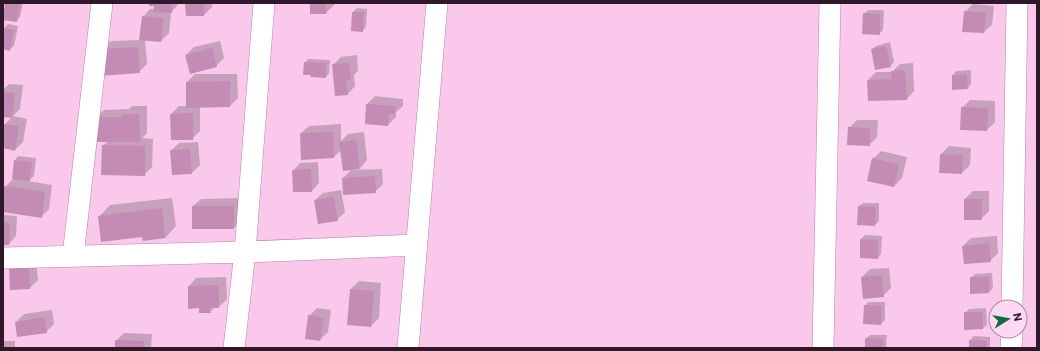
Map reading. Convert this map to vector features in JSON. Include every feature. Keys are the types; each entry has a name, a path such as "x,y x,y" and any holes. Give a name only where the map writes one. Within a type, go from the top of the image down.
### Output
{"street":[{"path":"73,256 102,3"},
{"path":"234,348 245,252 264,3"},
{"path":"408,348 437,3"},
{"path":"823,348 830,3"},
{"path":"1012,299 1017,3"},
{"path":"3,258 417,246"}],"building":[{"path":"5,3 20,3 17,22 3,20"},
{"path":"149,3 172,3 172,13 153,12 154,6 149,6"},
{"path":"185,3 204,3 204,16 186,16"},
{"path":"310,3 326,3 326,14 310,14"},
{"path":"964,11 986,13 984,33 962,32"},
{"path":"352,12 364,12 363,32 351,31"},
{"path":"863,13 880,14 880,35 862,34"},
{"path":"142,16 163,18 161,42 139,40"},
{"path":"3,28 14,30 10,51 3,49"},
{"path":"886,46 891,67 875,70 871,49"},
{"path":"138,47 140,73 100,76 102,49"},
{"path":"212,48 217,67 190,74 185,55"},
{"path":"304,62 326,63 326,78 303,75"},
{"path":"349,63 351,80 346,80 348,95 335,96 332,64"},
{"path":"905,70 907,100 868,101 867,80 892,79 891,71"},
{"path":"967,74 968,89 952,90 952,75"},
{"path":"230,81 230,107 186,108 186,82"},
{"path":"3,92 15,93 12,118 3,117"},
{"path":"366,104 396,106 395,114 389,114 388,126 365,124"},
{"path":"961,107 988,108 987,131 960,130"},
{"path":"193,113 193,140 171,140 170,114"},
{"path":"123,114 139,114 140,142 95,142 95,117 123,117"},
{"path":"4,124 19,126 15,151 3,148"},
{"path":"848,127 870,128 870,146 847,145"},
{"path":"333,132 334,158 301,160 300,133"},
{"path":"356,140 360,169 343,171 339,142"},
{"path":"102,145 145,146 145,176 101,175"},
{"path":"190,149 192,174 172,175 170,150"},
{"path":"940,154 963,155 962,174 939,173"},
{"path":"872,158 899,164 894,187 867,181"},
{"path":"14,160 32,162 30,181 12,179"},
{"path":"311,169 312,192 293,192 292,170"},
{"path":"375,176 376,193 343,195 342,178"},
{"path":"4,186 45,192 42,218 3,212"},
{"path":"334,197 338,221 318,224 314,200"},
{"path":"964,199 982,199 982,220 964,220"},
{"path":"192,206 234,206 234,229 192,229"},
{"path":"858,206 876,207 875,226 857,225"},
{"path":"162,208 165,238 143,241 142,237 101,242 98,216"},
{"path":"3,223 10,223 9,245 3,245"},
{"path":"860,239 878,240 878,259 860,258"},
{"path":"989,243 991,262 964,264 962,246"},
{"path":"29,267 30,289 10,290 9,268"},
{"path":"882,275 884,297 863,299 861,277"},
{"path":"970,277 989,277 989,293 970,294"},
{"path":"219,285 219,308 210,308 211,313 199,313 199,308 188,309 188,286"},
{"path":"350,289 374,291 371,327 347,325"},
{"path":"864,305 882,306 881,325 863,324"},
{"path":"964,312 983,312 983,329 964,330"},
{"path":"308,315 324,318 320,341 305,339"},
{"path":"44,317 47,333 17,337 15,322"},
{"path":"865,338 883,339 883,348 865,348"},
{"path":"115,340 144,341 144,348 115,348"},
{"path":"969,340 987,341 987,348 969,348"}]}
